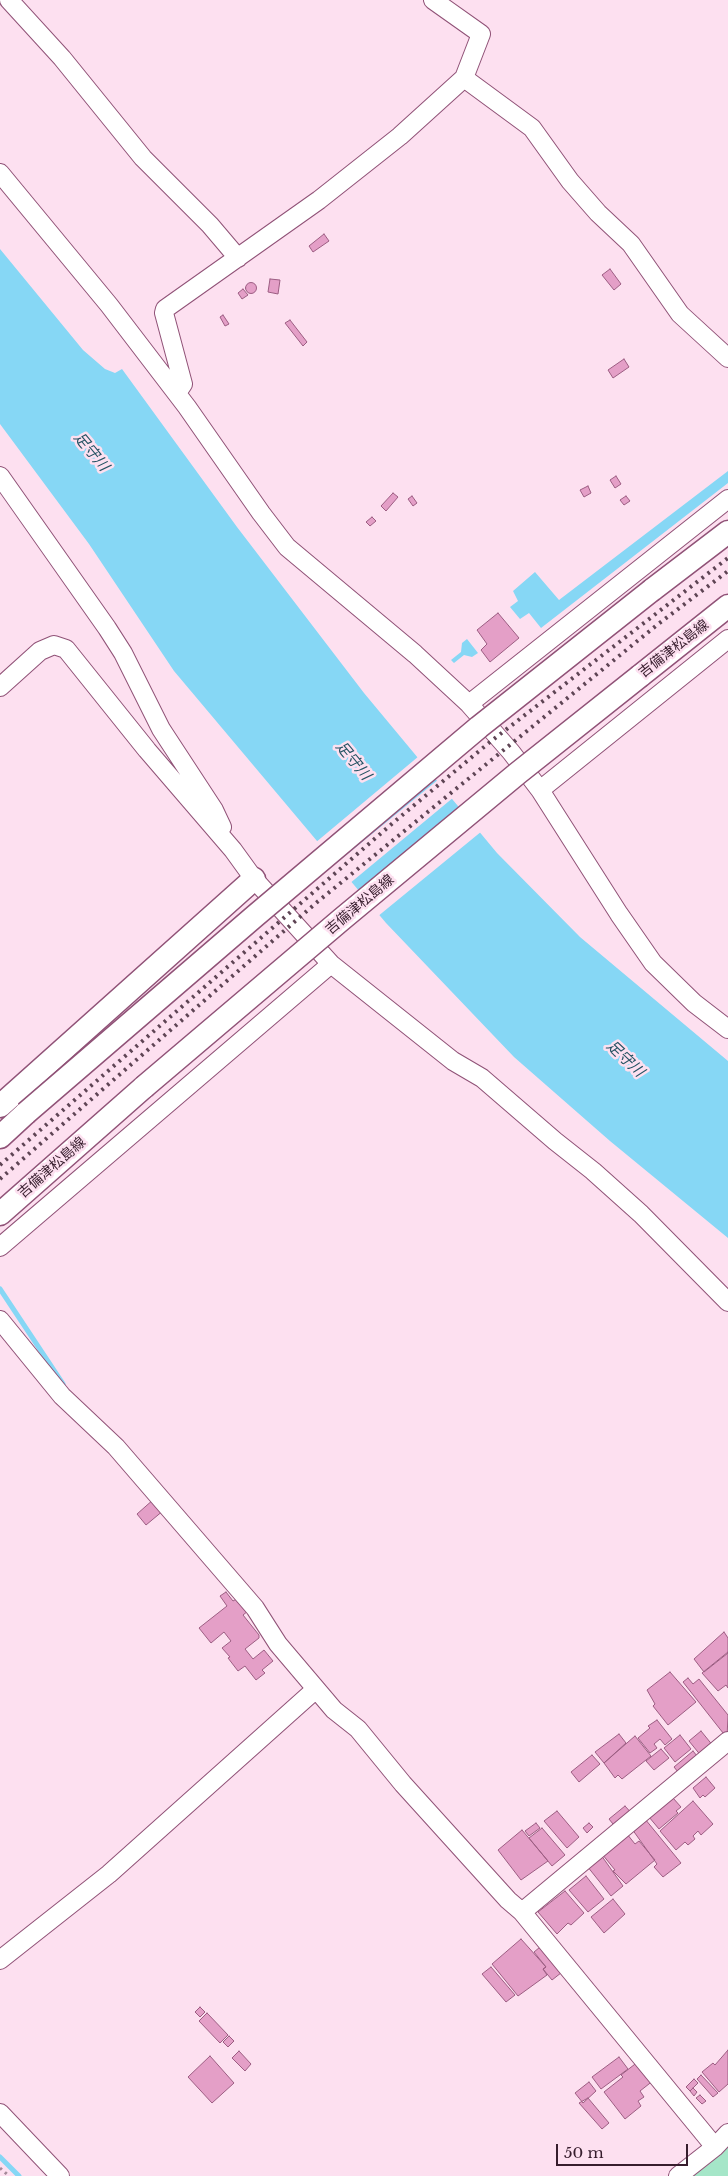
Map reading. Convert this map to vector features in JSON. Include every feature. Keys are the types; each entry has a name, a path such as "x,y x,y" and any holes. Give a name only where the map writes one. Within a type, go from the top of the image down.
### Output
{"main road":[{"path":"0,1137 254,916 464,740 728,532"},
{"name":"吉備津松島線","path":"0,1214 144,1087 350,912 518,773 728,606"},
{"path":"0,1106 254,879"}],"street":[{"path":"9,0 62,58 143,158 210,225 238,258"},
{"path":"177,393 183,384 164,313 165,308 320,200 400,136 464,78 481,34 433,0"},
{"path":"464,78 532,128 598,214 631,244 680,314 728,358"},
{"path":"0,173 109,306 177,393 287,547 416,654 469,704 511,752 540,790 619,914 653,963 694,1003 728,1028"},
{"path":"0,476 108,628 123,653 161,729 214,810 233,850"},
{"path":"469,704 728,499"},
{"path":"540,790 728,639"},
{"path":"0,687 40,651 54,645 66,649 147,750 233,850 254,879 331,964 453,1061 482,1078 593,1171 641,1214 728,1302"},
{"path":"0,1247 331,964"},
{"path":"0,1320 62,1396 116,1447 255,1608 278,1644 334,1710 358,1729 403,1784 508,1900 525,1910 720,2141 678,2176"},
{"path":"0,1960 109,1874 316,1689"},
{"path":"525,1910 727,1744"},
{"path":"0,2113 60,2176"}],"path":[{"path":"0,2168 9,2176"}],"green space":[{"path":"728,2144 728,2176 693,2176 724,2148"}],"water":[{"name":"足守川","path":"0,249 83,350 105,369 115,373 122,369 237,527 364,693 497,853 580,937 728,1061 728,1238 610,1141 514,1057 386,923 174,671 89,544 0,424"},
{"path":"728,471 728,483 541,628 529,613 520,619 510,607 518,601 513,591 535,572 559,600"},
{"path":"467,639 478,653 472,657 464,655 454,663 451,660 461,652 462,643"}],"pier":[{"path":"419,756 436,776 331,863 315,843"},
{"path":"439,779 454,797 349,884 334,865"},
{"path":"462,807 482,831 377,917 357,893"}],"building":[{"path":"324,234 329,241 313,252 309,246"},
{"path":"610,269 621,284 614,290 602,275"},
{"path":"270,279 280,280 278,294 268,292"},
{"path":"251,282 257,288 251,294 245,288"},
{"path":"243,289 248,295 242,299 238,293"},
{"path":"223,315 229,324 225,326 220,317"},
{"path":"290,320 307,342 303,346 285,323"},
{"path":"624,359 629,367 613,378 608,370"},
{"path":"616,476 621,484 615,488 610,480"},
{"path":"588,486 591,493 584,497 580,490"},
{"path":"393,493 398,497 386,511 381,506"},
{"path":"412,496 417,503 413,506 408,499"},
{"path":"626,496 630,501 624,505 620,500"},
{"path":"372,517 376,521 370,526 366,522"},
{"path":"498,613 519,638 490,662 481,650 487,644 477,630"},
{"path":"154,1499 164,1510 146,1525 137,1514"},
{"path":"226,1592 233,1601 238,1598 248,1611 243,1615 259,1635 259,1638 245,1649 253,1659 264,1650 273,1661 262,1670 265,1673 256,1680 245,1666 238,1671 228,1658 230,1657 222,1648 231,1641 224,1632 211,1643 199,1628 227,1606 220,1596"},
{"path":"724,1632 728,1638 728,1653 704,1672 694,1659"},
{"path":"728,1652 728,1688 726,1685 718,1691 702,1673"},
{"path":"670,1672 696,1702 668,1725 653,1706 655,1704 647,1690"},
{"path":"688,1678 693,1684 699,1679 728,1715 727,1738 683,1682"},
{"path":"657,1720 672,1739 665,1745 660,1739 654,1744 657,1748 650,1753 638,1738 650,1728 648,1726"},
{"path":"701,1731 714,1747 702,1757 689,1741"},
{"path":"619,1734 626,1743 604,1763 595,1752"},
{"path":"680,1735 691,1749 675,1762 664,1748"},
{"path":"635,1736 651,1756 622,1779 618,1775 615,1778 604,1763"},
{"path":"661,1749 669,1758 654,1770 646,1761"},
{"path":"693,1751 701,1761 682,1777 674,1767"},
{"path":"592,1755 600,1764 579,1782 571,1772"},
{"path":"706,1777 715,1788 705,1797 703,1795 700,1798 693,1788"},
{"path":"673,1798 681,1807 676,1811 678,1813 659,1829 649,1817"},
{"path":"693,1801 713,1824 701,1835 698,1831 693,1836 695,1839 688,1845 685,1842 676,1850 660,1831"},
{"path":"625,1806 634,1816 617,1829 609,1819"},
{"path":"557,1811 579,1837 567,1848 544,1821"},
{"path":"645,1819 681,1863 663,1877 654,1867 657,1864 632,1829"},
{"path":"536,1823 540,1828 529,1836 525,1831"},
{"path":"589,1823 593,1827 587,1833 583,1828"},
{"path":"542,1828 565,1855 552,1866 529,1838"},
{"path":"522,1830 548,1861 521,1880 498,1850"},
{"path":"627,1834 635,1844 639,1841 655,1860 626,1884 613,1871 615,1870 602,1854"},
{"path":"601,1855 623,1886 611,1896 587,1866"},
{"path":"586,1876 604,1899 588,1912 569,1890"},
{"path":"565,1891 584,1913 571,1925 568,1923 557,1934 538,1912"},
{"path":"613,1899 625,1914 604,1933 591,1917"},
{"path":"521,1939 546,1967 543,1969 547,1975 518,1996 492,1964"},
{"path":"545,1943 566,1969 552,1980 543,1969 546,1967 534,1952"},
{"path":"491,1967 515,1995 506,2002 482,1974"},
{"path":"200,2007 205,2012 200,2017 195,2012"},
{"path":"207,2013 228,2035 220,2043 199,2021"},
{"path":"229,2036 234,2041 228,2047 223,2042"},
{"path":"728,2050 728,2084 719,2092 702,2072 713,2063 715,2065"},
{"path":"239,2051 251,2064 245,2071 232,2058"},
{"path":"210,2056 234,2083 212,2103 188,2077"},
{"path":"619,2057 628,2069 601,2089 592,2077"},
{"path":"639,2061 654,2080 640,2091 644,2097 638,2101 641,2106 625,2119 604,2092"},
{"path":"701,2075 718,2093 713,2097 697,2079"},
{"path":"694,2079 698,2083 690,2091 686,2087"},
{"path":"589,2082 596,2091 583,2103 575,2093"},
{"path":"693,2088 697,2092 694,2096 690,2091"},
{"path":"700,2095 706,2101 702,2104 696,2098"},
{"path":"588,2098 609,2123 602,2129 579,2103"}],"waterway":[{"path":"0,1289 63,1384"},
{"path":"0,2157 19,2176"}],"railway":[{"path":"0,1165 394,822 490,742 728,558"},
{"path":"0,1179 316,903 657,625 728,571"}]}
